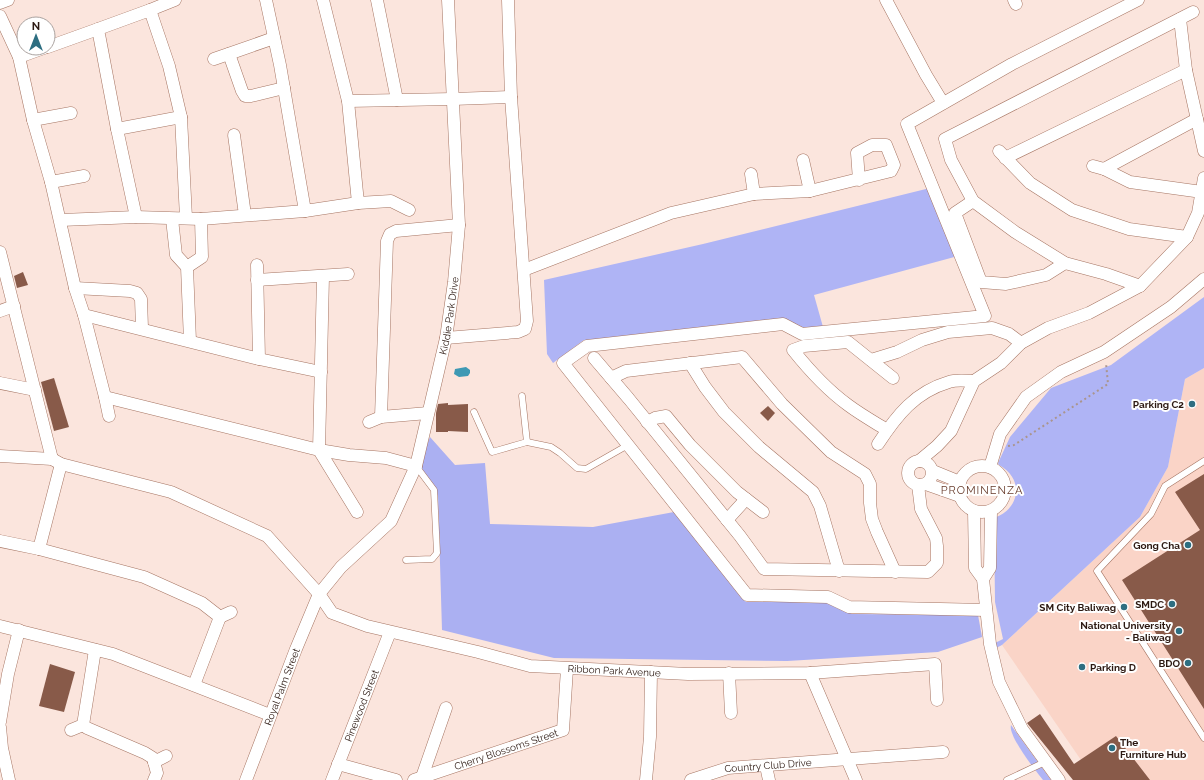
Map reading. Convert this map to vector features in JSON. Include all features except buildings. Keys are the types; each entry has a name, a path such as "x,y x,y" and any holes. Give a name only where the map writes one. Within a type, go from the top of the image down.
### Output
{"street":[{"path":"0,3 8,0"},
{"path":"56,44 175,0"},
{"path":"266,0 280,65 305,211"},
{"path":"323,0 348,101 358,203"},
{"path":"377,0 397,100"},
{"name":"Kiddie Park Drive","path":"319,594 341,567 391,521 416,466 446,338 454,282 459,225 448,0"},
{"path":"446,338 518,332 525,329 527,321 511,97 508,0"},
{"path":"886,0 926,75 943,103"},
{"path":"986,610 849,607 828,597 747,595 563,363 587,346 783,324 802,334 985,316 908,124 1012,64 1138,0"},
{"path":"150,10 169,66 181,117 186,218"},
{"path":"1140,286 1106,274 1065,263 1015,232 973,201 951,160 945,139 1192,12"},
{"path":"0,16 19,57 33,120 61,220 75,288 84,315 109,416"},
{"path":"1180,19 1186,70 1204,150"},
{"path":"98,29 136,217"},
{"path":"214,59 274,38"},
{"path":"228,54 242,92 245,96 251,96 284,88"},
{"path":"1186,70 1002,155 1030,183 1072,210 1129,229 1187,237"},
{"path":"348,101 511,97"},
{"path":"33,120 71,113"},
{"path":"117,129 181,117"},
{"path":"1197,119 1098,168 1130,182 1202,192"},
{"path":"234,135 245,215"},
{"path":"803,160 810,191"},
{"path":"751,174 754,194"},
{"path":"51,182 84,176"},
{"path":"960,496 911,481 908,474 912,464 919,461 937,446 951,431 974,382 1001,363 1021,344 1048,328 1088,313 1140,286 1187,237 1198,213 1204,178"},
{"path":"524,270 671,213 754,194 810,191 859,180"},
{"path":"973,201 955,213 981,282 1006,284 1046,275 1065,263"},
{"path":"61,220 136,217 201,219 305,211 358,203 391,202 408,210"},
{"path":"172,219 176,255 187,267 190,341"},
{"path":"187,267 202,257 201,219"},
{"path":"381,417 387,240 390,234 396,231 459,225"},
{"path":"0,252 36,390 57,462 39,549"},
{"path":"257,265 259,359"},
{"path":"257,280 348,274"},
{"path":"323,276 319,450 357,512"},
{"path":"990,467 1000,434 1026,397 1061,372 1104,352 1171,307 1204,279"},
{"path":"75,288 130,291 137,293 140,299 142,328"},
{"path":"0,311 14,306"},
{"path":"84,315 142,328 259,359 321,372"},
{"path":"870,360 897,352 922,340 948,332 992,328 1009,334 1021,344"},
{"path":"887,430 848,405 828,389 810,372 793,350 804,346 848,342 893,378"},
{"path":"611,378 626,371 742,357 782,404 831,452 865,474 870,484 872,518 895,572"},
{"path":"594,358 728,520 764,570 928,572 937,563 937,546 936,538 921,509 922,485"},
{"path":"690,363 705,387 724,412 759,447 813,492 820,506 839,571"},
{"path":"878,444 902,411 930,390 951,381 974,382"},
{"path":"0,383 36,390"},
{"path":"105,396 319,450 349,455 386,458 416,466"},
{"path":"369,422 381,417 428,413"},
{"path":"647,422 655,418 666,416 690,445 737,492 763,512"},
{"name":"Ribbon Park Avenue","path":"0,456 57,462 171,492 267,536 319,594 332,613 367,626 390,632 530,666 567,669 651,672 810,673 935,664 937,700"},
{"path":"919,461 928,463 933,471 960,482"},
{"path":"975,467 990,467 998,472 1004,480 1006,489 1004,498 999,506 990,511 974,511 963,502 960,496 960,482 963,475 975,467"},
{"path":"922,485 931,479 933,471"},
{"path":"728,520 746,499"},
{"path":"974,511 974,568 983,579 990,644 999,682 1022,729 1059,780"},
{"path":"983,579 990,568 990,511"},
{"path":"0,541 39,549 144,577 225,614 194,686"},
{"name":"Royal Palm Street","path":"246,780 270,715 319,594"},
{"path":"0,626 113,654 270,715"},
{"path":"0,722 8,674 19,630"},
{"name":"Pinewood Street","path":"332,780 390,632"},
{"path":"83,725 95,650"},
{"name":"Cherry Blossoms Street","path":"418,779 563,730 567,669"},
{"path":"646,780 650,737 651,672"},
{"path":"729,673 731,712"},
{"path":"810,673 856,780"},
{"path":"418,779 446,708"},
{"path":"71,730 83,725"},
{"path":"83,725 153,758 157,773 154,780"},
{"path":"0,727 2,748 9,780"},
{"name":"Country Club Drive","path":"691,780 728,768 943,752"},
{"path":"154,762 166,756"},
{"path":"338,764 396,780"},
{"path":"766,766 769,780"}],"lane":[{"path":"522,396 527,442"},
{"path":"474,412 492,452 527,442 551,447 577,468 586,469 628,445"},
{"path":"1204,461 1164,486 1151,514 1097,571 1204,738"},
{"path":"406,560 432,559 437,553 434,490 416,466"},
{"path":"1007,780 1045,762"}],"path":[{"path":"996,449 1014,445 1108,384 1104,352"}],"shaded area":[{"path":"930,188 958,256 814,295 823,327 805,329 783,319 617,339 584,340 553,363 547,354 544,280 703,244"},
{"path":"1204,297 1204,368 1185,379 1168,467 1140,517 1002,645 996,648 995,643 1003,639 995,602 994,518 1003,514 1010,508 1016,493 1016,485 1013,478 998,463 1010,437 1051,388 1111,365"},
{"path":"466,367 470,370 468,376 459,377 454,374 455,369"},
{"name":"SM City Baliwag","path":"1204,368 1204,780 1097,780 1081,760 1002,645 1140,517 1168,467 1185,379"},
{"path":"430,437 455,465 485,463 490,524 593,527 674,512 746,602 827,601 852,614 978,615 982,637 938,652 787,661 554,658 442,630 438,496 423,473 420,462"},
{"path":"1011,725 1051,780 1043,780 1029,761 1014,737 1011,730"}],"place":[{"name":"Parking C2","path":"1192,404"},
{"name":"Gong Cha","path":"1188,545"},
{"name":"SMDC","path":"1172,604"},
{"name":"SM City Baliwag","path":"1124,607"},
{"name":"National University - Baliwag","path":"1179,631"},
{"name":"BDO","path":"1188,663"},
{"name":"Parking D","path":"1082,667"},
{"name":"The Furniture Hub","path":"1112,748"}],"district":[{"name":"PROMINENZA","path":"982,490"}]}
